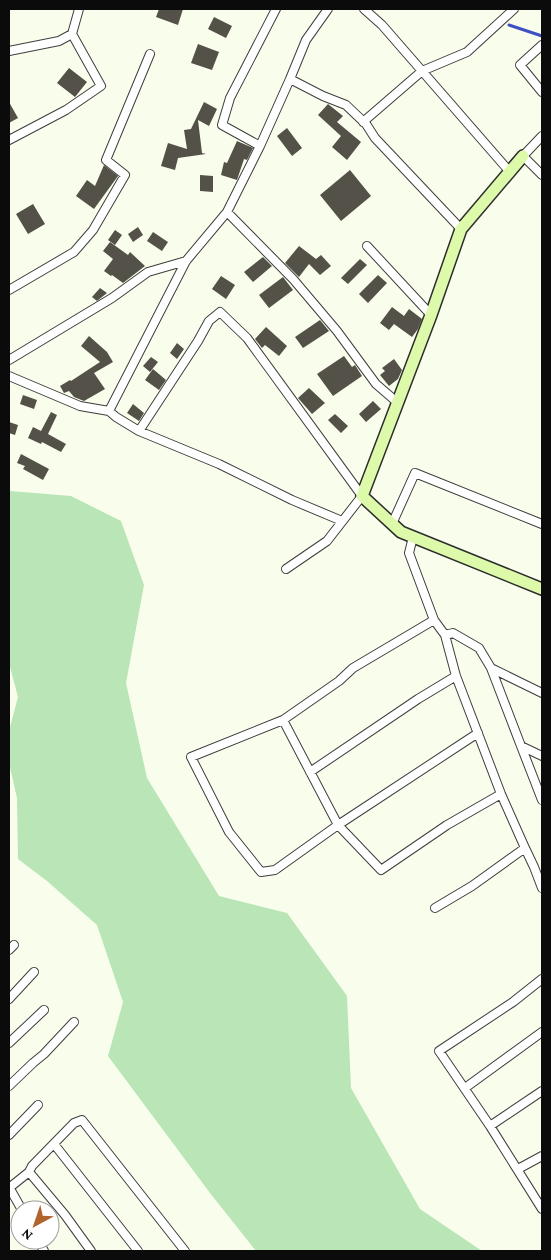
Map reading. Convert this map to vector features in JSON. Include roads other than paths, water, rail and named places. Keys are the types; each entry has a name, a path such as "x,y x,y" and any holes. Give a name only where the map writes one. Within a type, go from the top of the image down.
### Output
{"street":[{"path":"9,140 66,110 101,86 72,34 79,9"},
{"path":"260,146 222,125 230,98 276,9"},
{"path":"109,411 186,261 227,212 260,146 306,40 328,9"},
{"path":"364,9 382,25 510,172"},
{"path":"363,122 422,71 467,52 514,9"},
{"path":"9,51 59,41 72,34"},
{"path":"542,45 520,65 542,92"},
{"path":"9,290 74,252 93,230 125,175 106,160 150,54"},
{"path":"290,79 323,96 346,105 461,229"},
{"path":"286,569 327,541 362,496 431,315 461,229 542,136"},
{"path":"523,156 542,176"},
{"path":"227,212 293,280 337,330 376,384 398,403"},
{"path":"367,246 431,315"},
{"path":"9,360 112,298 148,272 186,261"},
{"path":"139,432 209,321 220,312 247,338 362,496 401,532 542,589"},
{"path":"9,376 80,406 109,411 139,432 219,464 292,500 342,521"},
{"path":"392,524 415,473 542,524"},
{"path":"413,537 409,554 434,620 445,635 456,676 501,794 542,888"},
{"path":"434,620 353,668 339,681 283,720 191,757 229,832 260,872 274,870 338,825 478,733"},
{"path":"445,635 453,633 479,648 491,668 542,800"},
{"path":"491,668 542,693"},
{"path":"310,772 418,699 456,676"},
{"path":"283,720 338,825 381,870 447,825 501,794"},
{"path":"521,746 542,756"},
{"path":"435,908 472,886 525,848"},
{"path":"9,999 34,972"},
{"path":"542,979 513,1002 439,1051 518,1169 542,1210"},
{"path":"9,1043 44,1010"},
{"path":"9,1086 44,1054 74,1022"},
{"path":"464,1088 542,1032"},
{"path":"490,1126 542,1091"},
{"path":"9,1135 38,1105"},
{"path":"16,1200 9,1188 28,1172 74,1123 82,1120 185,1251"},
{"path":"54,1144 138,1251"},
{"path":"518,1169 542,1156"},
{"path":"28,1172 65,1215 91,1251"}],"waterway":[{"path":"509,25 542,36"}]}
